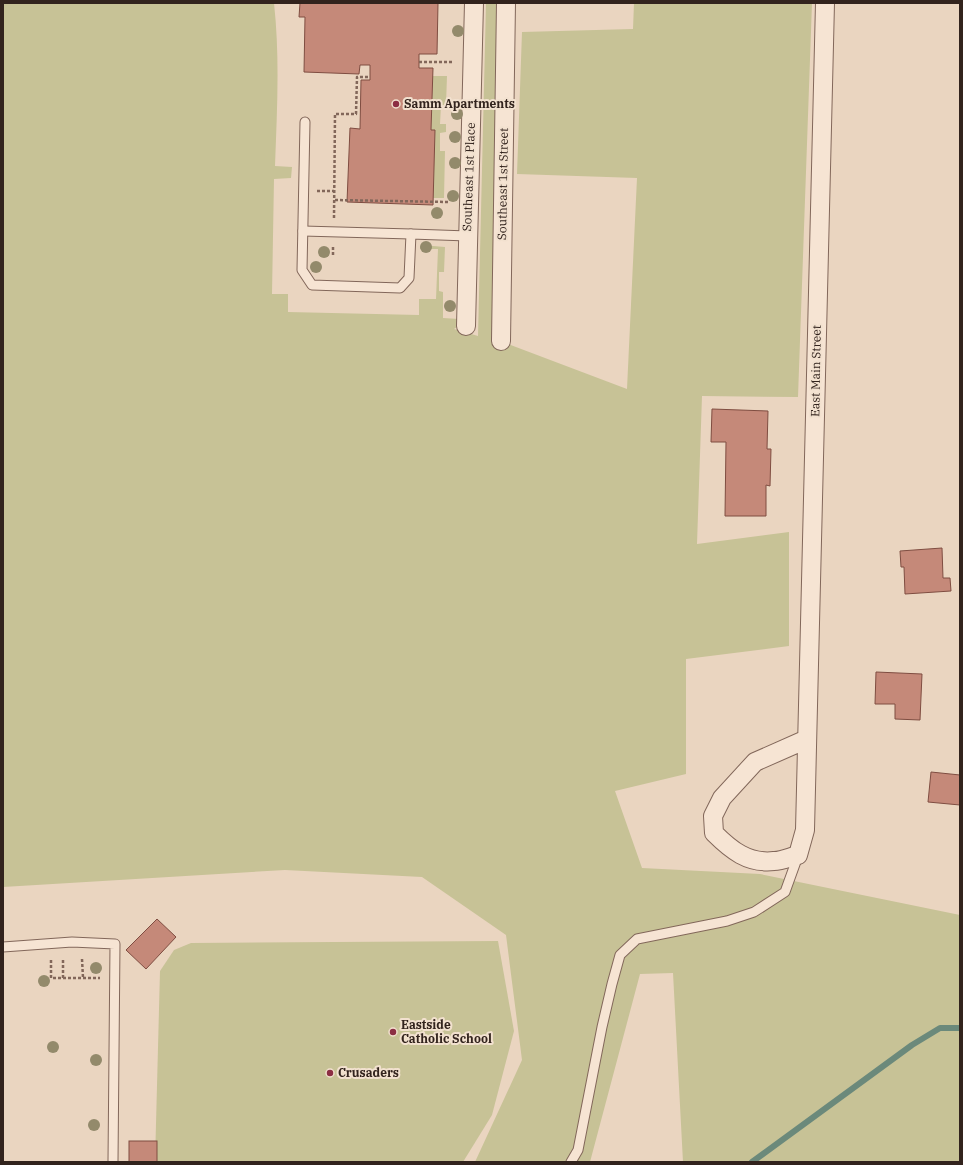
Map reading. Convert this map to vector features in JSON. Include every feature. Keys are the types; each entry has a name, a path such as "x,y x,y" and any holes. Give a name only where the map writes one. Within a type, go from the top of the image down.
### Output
{"street":[{"name":"Southeast 1st Place","path":"466,326 474,3"},
{"name":"Southeast 1st Street","path":"501,341 506,3"},
{"name":"East Main Street","path":"798,855 805,830 825,3"},
{"path":"798,855 774,861 759,862 744,858 727,846 714,833 713,816 722,798 755,762 807,739"}],"lane":[{"path":"305,122 302,270 312,286 400,288 409,278 411,234"},
{"path":"303,231 468,236"},
{"path":"571,1162 578,1150 602,1027 620,955 637,939 727,921 754,912 785,892 798,855"},
{"path":"3,947 72,942 115,944 114,1162"}],"path":[{"path":"419,62 453,62"},
{"path":"333,255 336,114 356,114 357,77 370,77"},
{"path":"315,191 334,191"},
{"path":"335,200 449,202"},
{"path":"51,960 51,978 103,978"},
{"path":"64,960 64,978"},
{"path":"82,960 83,978"}],"shaded area":[{"path":"3,3 274,3 277,44 275,166 292,167 291,178 274,179 272,294 288,294 288,312 419,315 419,299 436,299 438,249 420,249 421,245 445,247 444,272 439,272 439,291 443,292 443,318 459,319 460,325 454,329 478,336 486,3 498,3 495,339 627,389 637,178 517,174 522,32 633,29 634,3 812,3 798,397 702,396 697,544 789,532 789,646 686,659 686,774 615,791 642,868 760,874 960,915 960,1162 683,1162 673,973 640,974 590,1162 475,1162 522,1060 506,935 422,877 285,870 3,887"},
{"path":"433,76 447,76 446,105 441,105 440,124 446,124 446,132 440,133 440,151 445,151 444,198 433,198 435,130 431,130"},
{"name":"Crusaders","path":"498,941 514,1031 492,1115 463,1162 155,1162 160,971 174,950 191,943"}],"building":[{"name":"Samm Apartments","path":"300,3 438,3 437,54 419,54 419,68 433,68 431,130 435,130 433,205 347,202 350,128 360,129 361,80 370,80 370,65 360,65 359,74 304,72 305,17 299,17"},
{"path":"712,409 768,411 767,449 771,449 770,486 766,485 766,516 725,516 726,442 711,442"},
{"path":"942,548 943,578 950,578 951,591 905,594 904,567 901,567 900,551"},
{"path":"876,672 922,674 920,720 895,719 895,704 875,704"},
{"path":"931,772 960,775 960,805 928,802"},
{"path":"157,919 176,937 146,969 126,950"},
{"path":"129,1141 157,1141 157,1162 129,1162"}],"waterway":[{"path":"752,1162 912,1045 940,1028 960,1028"}],"place":[{"name":"Samm Apartments","path":"396,104"},
{"name":"Eastside Catholic School","path":"393,1032"},
{"name":"Crusaders","path":"330,1073"}]}
